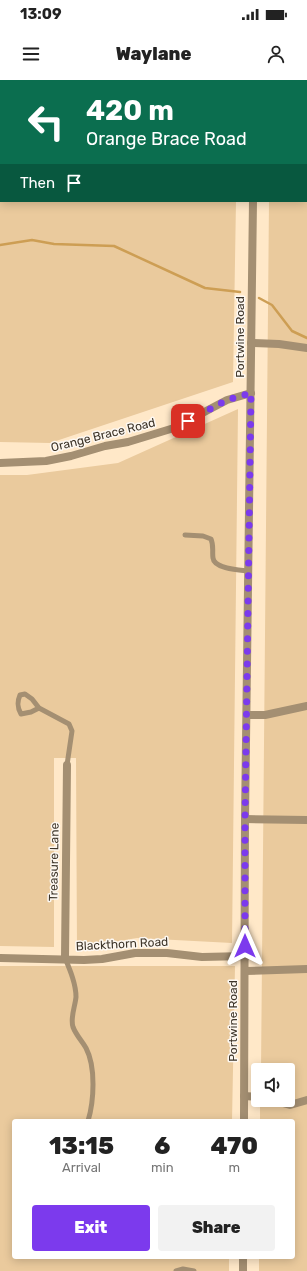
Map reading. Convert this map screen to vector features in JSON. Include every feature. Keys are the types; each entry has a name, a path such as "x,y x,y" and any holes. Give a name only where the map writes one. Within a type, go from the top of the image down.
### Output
{"street":[{"name":"Portwine Road","path":"244,1119 246,956 245,819 253,202"},
{"path":"251,342 307,348"},
{"name":"Orange Brace Road","path":"0,462 46,461 71,456 105,446 128,442 174,428 227,400 251,393"},
{"path":"247,714 265,715 307,706"},
{"name":"Treasure Lane","path":"65,958 67,765"},
{"path":"245,819 307,820"},
{"name":"Blackthorn Road","path":"0,958 65,958 84,960 102,959 135,953 202,957 246,956"},
{"path":"245,971 307,969"},
{"path":"244,1096 251,1096"},
{"path":"295,1104 307,1100"},
{"path":"243,1259 243,1271"}],"lane":[{"path":"185,535 203,536 212,539 213,560 220,566 249,571"},
{"path":"38,708 31,712 21,714 18,708 20,695 25,694 32,699 38,708 69,724 72,731 67,765"},
{"path":"65,958 76,991 72,1020 73,1027 91,1059 92,1097 89,1119"},
{"path":"176,1271 183,1269 194,1271"}],"shaded area":[{"path":"0,202 236,202 233,382 50,443 0,442"},
{"path":"269,202 307,202 307,1271 259,1271 259,1259 295,1259 295,1119 260,1119 260,1107 295,1107 295,1063 261,1063"},
{"path":"238,409 232,943 137,938 77,948 76,758 54,758 54,947 0,946 0,475 27,475 118,463"},
{"path":"0,966 235,966 232,1119 12,1119 12,1259 229,1259 229,1271 0,1271"}],"waterway":[{"path":"0,245 32,240 54,244 114,246 205,288 240,292"},
{"path":"259,298 272,305 292,331 307,338"}],"route":[{"path":"188,421 227,400 251,393 245,819 245,946"}]}
